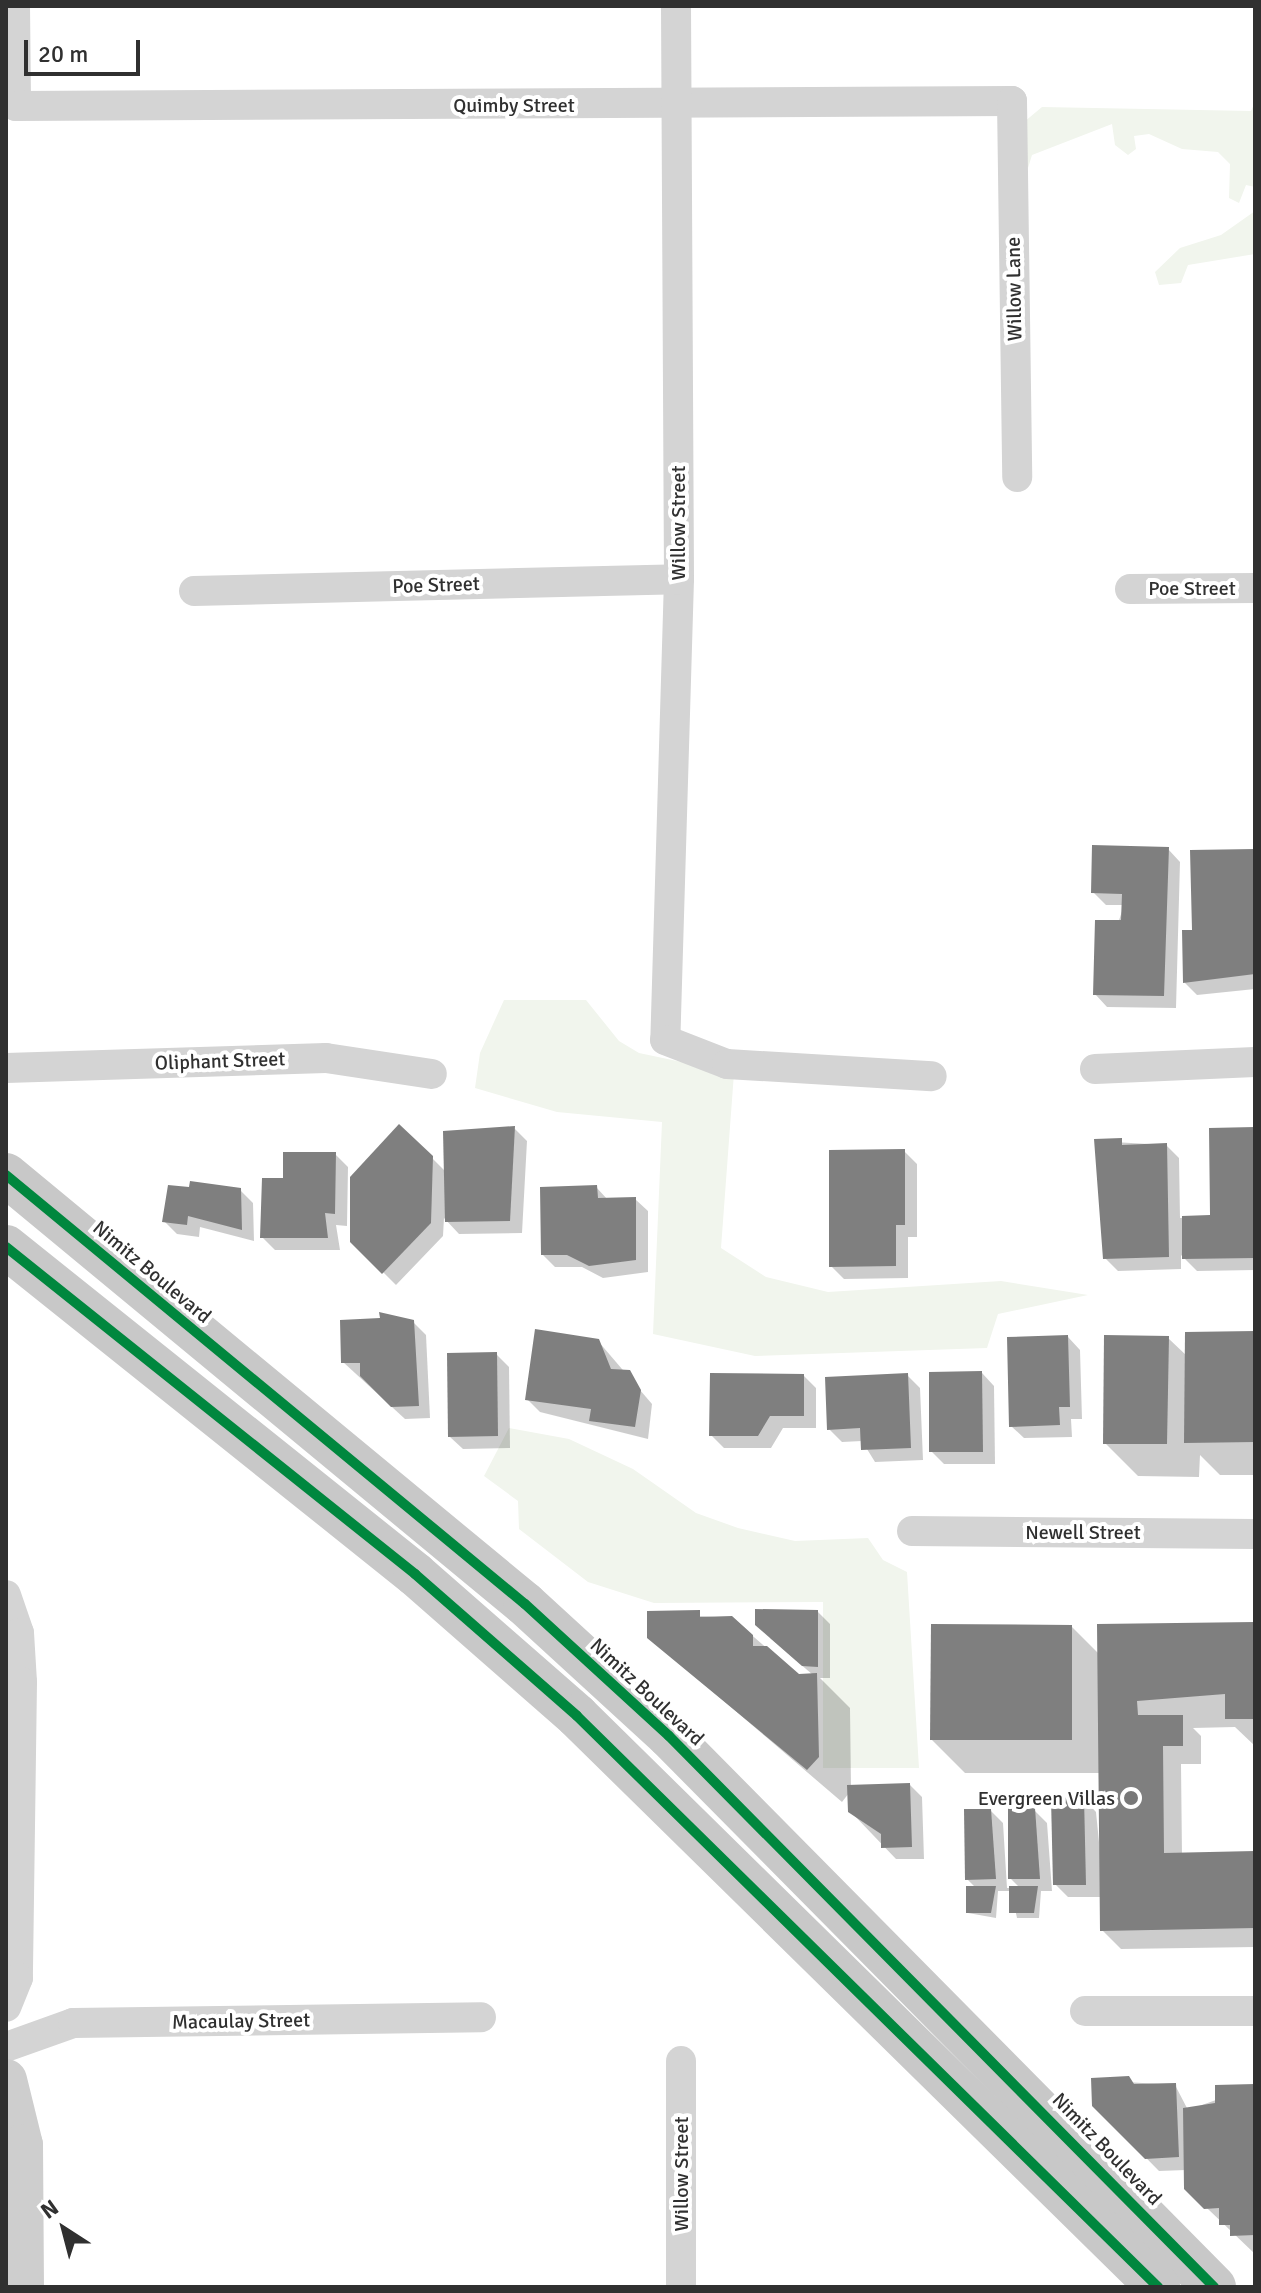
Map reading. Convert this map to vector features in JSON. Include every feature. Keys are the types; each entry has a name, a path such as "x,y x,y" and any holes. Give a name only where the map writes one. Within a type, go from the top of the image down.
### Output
{"main road":[{"name":"Nimitz Boulevard","path":"6,1175 525,1604 669,1736 1214,2287"},
{"path":"6,1247 415,1574 577,1716 1158,2287"}],"street":[{"name":"Quimby Street","path":"15,6 16,106 1012,101"},
{"name":"Willow Street","path":"676,6 679,579 665,1040 727,1064 932,1076"},
{"name":"Willow Lane","path":"1012,101 1017,477"},
{"name":"Poe Street","path":"194,591 679,579"},
{"name":"Poe Street","path":"1130,589 1255,588"},
{"name":"Oliphant Street","path":"6,1068 326,1058 432,1074"},
{"path":"1095,1069 1255,1062"},
{"name":"Newell Street","path":"912,1531 1255,1534"},
{"path":"6,1595 22,1682 18,1978 6,2007"},
{"path":"1085,2011 1255,2011"},
{"name":"Macaulay Street","path":"6,2047 73,2023 481,2017"},
{"name":"Willow Street","path":"681,2061 681,2287"},
{"path":"6,2080 22,2145 23,2287"}],"shaded area":[{"path":"1255,102 1255,187 1246,185 1239,203 1229,198 1230,164 1218,152 1182,149 1149,134 1134,136 1136,149 1128,155 1115,145 1112,124 1032,155 1028,168 1021,165 1024,122 1042,107 1251,111"},
{"path":"1255,211 1255,254 1188,265 1181,283 1159,285 1155,272 1180,248 1221,235"},
{"path":"504,1000 586,1000 619,1041 639,1053 734,1073 721,1248 766,1277 828,1292 1001,1281 1088,1295 998,1314 987,1348 755,1356 653,1334 662,1122 557,1112 475,1088 480,1053"},
{"path":"509,1428 569,1439 633,1469 696,1513 738,1528 795,1541 868,1538 883,1560 907,1572 919,1768 823,1768 823,1602 654,1603 588,1582 519,1529 518,1501 484,1476"}],"building":[{"path":"1092,845 1169,847 1164,996 1093,995 1095,920 1121,920 1122,894 1091,893"},
{"path":"1255,849 1255,974 1183,983 1182,930 1192,930 1190,850"},
{"path":"399,1124 433,1156 431,1223 382,1274 350,1242 350,1177"},
{"path":"515,1126 510,1221 445,1222 443,1131"},
{"path":"1255,1127 1255,1258 1182,1259 1182,1216 1210,1215 1209,1128"},
{"path":"1122,1138 1122,1145 1167,1143 1169,1257 1103,1259 1094,1139"},
{"path":"905,1149 905,1225 896,1225 896,1266 829,1267 829,1150"},
{"path":"283,1152 336,1152 335,1214 325,1213 328,1238 260,1238 262,1178 283,1178"},
{"path":"190,1181 241,1188 242,1230 188,1216 187,1225 162,1222 168,1185 189,1187"},
{"path":"597,1185 598,1198 636,1197 636,1260 589,1266 567,1255 541,1255 540,1187"},
{"path":"379,1312 414,1320 419,1406 391,1407 360,1376 360,1363 341,1363 340,1320 380,1318"},
{"path":"535,1329 599,1339 611,1369 630,1370 641,1390 635,1427 589,1421 591,1409 525,1400"},
{"path":"1255,1331 1255,1442 1184,1443 1185,1332"},
{"path":"1068,1335 1070,1407 1059,1407 1060,1425 1009,1427 1007,1337"},
{"path":"1104,1335 1169,1336 1167,1444 1103,1444"},
{"path":"497,1352 498,1436 448,1437 447,1353"},
{"path":"982,1371 983,1452 929,1452 929,1372"},
{"path":"710,1373 804,1374 804,1416 770,1416 758,1436 709,1436"},
{"path":"908,1373 911,1448 861,1450 860,1428 827,1430 825,1377"},
{"path":"755,1609 818,1610 818,1667 802,1666 755,1625"},
{"path":"700,1610 700,1617 732,1616 753,1635 753,1646 767,1646 799,1674 817,1673 819,1757 807,1770 647,1638 647,1611"},
{"name":"Evergreen Villas","path":"1255,1622 1255,1719 1225,1719 1225,1694 1137,1701 1138,1715 1183,1715 1183,1746 1163,1746 1164,1853 1255,1851 1255,1928 1100,1931 1097,1624"},
{"path":"931,1624 1072,1625 1072,1740 930,1740"},
{"path":"910,1783 912,1847 881,1848 881,1834 848,1812 847,1785"},
{"path":"1084,1797 1086,1885 1053,1885 1051,1798"},
{"path":"1008,1808 1035,1808 1040,1879 1008,1879"},
{"path":"964,1809 991,1809 996,1879 965,1880"},
{"path":"966,1886 996,1886 991,1913 966,1913"},
{"path":"1009,1886 1038,1886 1034,1913 1009,1913"},
{"path":"1129,2076 1134,2084 1176,2083 1179,2157 1145,2159 1092,2106 1091,2078"},
{"path":"1255,2084 1255,2235 1230,2236 1230,2225 1219,2225 1219,2208 1204,2209 1184,2189 1183,2108 1215,2103 1215,2085"}],"cycle path":[{"path":"6,1175 525,1604 669,1736 1214,2287"},
{"path":"6,1247 415,1574 577,1716 1158,2287"}],"place":[{"name":"Evergreen Villas","path":"1131,1798"}]}
